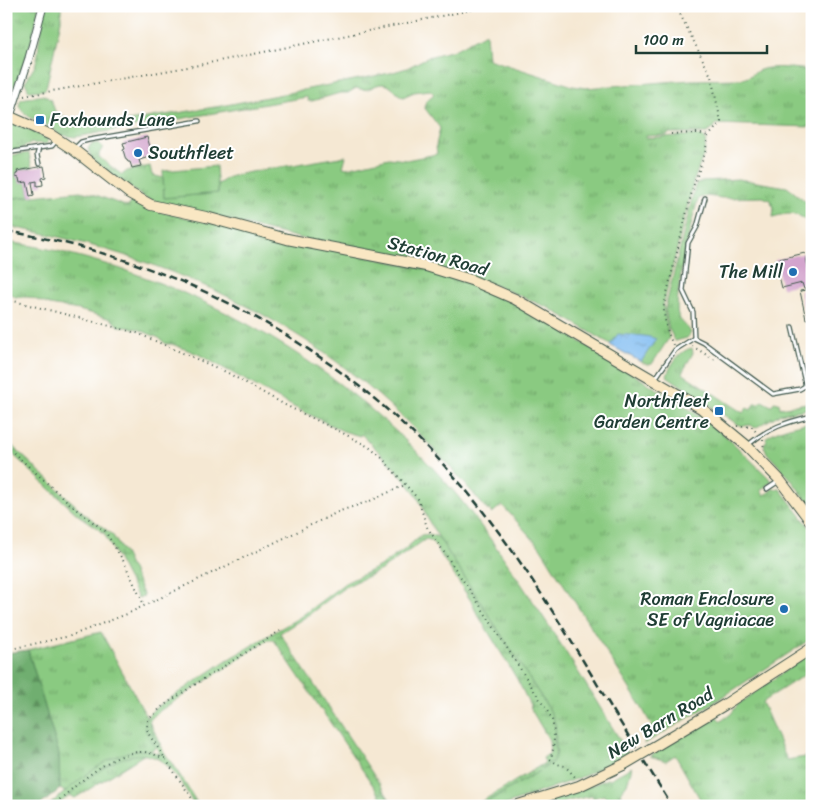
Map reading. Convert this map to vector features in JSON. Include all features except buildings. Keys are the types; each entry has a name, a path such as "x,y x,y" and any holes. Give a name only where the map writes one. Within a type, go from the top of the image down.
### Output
{"main road":[{"name":"Station Road","path":"8,115 58,139 142,201 287,239 426,266 471,280 529,306 701,408 747,446 780,480 812,523"},
{"name":"New Barn Road","path":"515,806 578,786 623,765 724,705 812,648"}],"street":[{"path":"8,115 29,58 43,6"}],"lane":[{"path":"6,93 15,98"},
{"path":"74,150 85,141 199,121"},
{"path":"6,153 52,146 58,139"},
{"path":"39,148 37,156 39,164"},
{"path":"694,338 692,312 683,291 688,243 697,227 705,198"},
{"path":"792,327 804,386"},
{"path":"654,380 677,349 694,338"},
{"path":"694,338 708,346 773,394 800,389 804,386 812,386"},
{"path":"747,446 759,435 778,425 812,416"},
{"path":"767,489 780,480"}],"path":[{"path":"15,98 189,66 491,6"},
{"path":"676,6 712,78 721,122 709,136 691,194 664,307 670,336 677,349"},
{"path":"671,134 697,133 709,136"},
{"path":"6,299 137,333 226,372 295,410 367,446 382,458 418,499 427,526 481,606 551,717 555,728 552,742 553,753 550,759 556,764 565,766 575,778 579,777 580,779"},
{"path":"688,347 695,346 717,361 722,356"},
{"path":"734,424 742,427 751,426 764,441 763,446 766,453"},
{"path":"6,446 77,510 108,535 124,562 144,605"},
{"path":"6,650 70,636 144,605 245,555 340,511 370,501 405,484"},
{"path":"197,806 147,731 147,722 150,716 198,682 280,631"},
{"path":"52,806 95,772 123,756 141,752 152,753 166,758"}],"green space":[{"path":"6,6 39,6 28,51 10,93 6,90"},
{"path":"46,6 61,6 61,20 46,88 44,90 29,91 25,82 35,66"},
{"path":"486,33 488,59 573,86 585,88 691,80 742,79 760,70 771,68 812,70 812,127 716,124 707,133 669,133 667,135 645,136 645,138 695,135 702,136 706,140 704,153 693,183 663,306 669,338 652,364 648,365 641,362 549,308 497,286 168,206 143,197 92,159 88,149 91,144 98,143 103,147 99,157 122,175 127,171 150,166 152,175 163,178 164,198 218,193 218,184 229,177 245,173 346,156 343,167 347,168 389,158 406,160 437,154 436,145 440,128 424,107 426,101 434,94 430,90 414,92 403,97 386,84 379,84 368,89 356,88 348,93 340,93 312,101 308,101 307,97 75,137 61,135 39,119 32,119 22,111 19,105 21,99 44,95 51,100 55,111 73,123 109,124 221,106 390,73 407,68 428,57 454,50"},
{"path":"6,121 28,129 49,140 46,144 32,143 18,150 7,149"},
{"path":"29,153 32,168 18,170 16,177 19,178 20,183 27,182 30,196 6,199 6,156"},
{"path":"216,166 218,193 164,198 163,171"},
{"path":"738,179 787,187 812,206 812,223 793,214 773,217 774,208 770,200 763,197 722,198 707,196 699,198 684,257 677,307 679,317 691,333 687,338 675,341 669,329 665,309 695,186 703,181"},
{"path":"80,191 128,207 132,200 161,212 446,274 529,310 691,410 728,438 772,481 761,490 764,496 772,489 780,489 812,530 812,638 715,702 644,744 648,729 652,726 540,547 502,505 492,513 489,509 488,511 429,444 364,383 325,353 283,326 240,302 195,282 102,248 6,226 6,199"},
{"path":"6,242 54,250 86,258 133,273 179,291 267,335 349,391 422,457 473,515 548,624 628,753 584,776 502,806 480,806 546,767 557,753 554,721 549,709 432,526 418,498 406,482 361,434 360,436 343,431 294,407 198,354 172,344 166,344 159,338 138,329 119,326 111,319 79,310 50,305 29,297 16,297 6,292"},
{"path":"692,348 693,353 682,373 743,413 747,408 751,410 754,404 759,404 762,401 771,406 774,402 779,403 780,408 812,402 812,408 780,414 755,428 751,425 743,426 737,424 667,376 670,367 676,359 683,352"},
{"path":"812,422 812,508 790,478 767,453 764,445 767,440 765,438 782,429"},
{"path":"6,440 86,515 112,534 125,555 144,596 138,598 104,533 78,515 6,448"},
{"path":"430,534 438,537 552,714 555,726 555,758 552,763 550,762 540,771 481,805 474,806 543,764 545,762 543,758 550,753 549,740 532,711 517,679 473,604 433,543 426,539 381,570 345,587 307,616 280,633 394,806 387,806 274,640 268,640 158,712 150,720 149,726 152,734 199,806 194,806 182,784 170,769 158,759 144,755 130,756 115,762 79,786 61,802 48,806 93,770 119,755 146,750 161,755 149,738 145,727 148,716 154,709 227,660 300,617 345,583 380,566 404,550 421,535"},
{"path":"101,632 161,744 75,798 60,789 59,754 28,650"},
{"path":"28,650 59,754 60,789 39,806 6,806 6,653"},
{"path":"812,652 812,670 762,702 787,760 812,756 812,806 704,806 675,755 666,761 650,756 712,718 717,717 721,721 731,714 738,704"},
{"path":"632,767 627,784 620,793 628,806 611,806 604,795 566,802 559,806 529,806 610,779"}],"water":[{"path":"618,334 656,339 641,362 610,345"}],"railway":[{"path":"6,231 77,246 147,268 213,296 277,330 337,369 393,415 444,466 491,522 530,577 566,633 636,748"},
{"path":"644,761 672,806"}],"place":[{"name":"Foxhounds Lane","path":"40,120"},
{"name":"Southfleet","path":"138,153"},
{"name":"The Mill","path":"793,272"},
{"name":"Northfleet Garden Centre","path":"719,411"},
{"name":"Roman Enclosure SE of Vagniacae","path":"784,609"}]}
